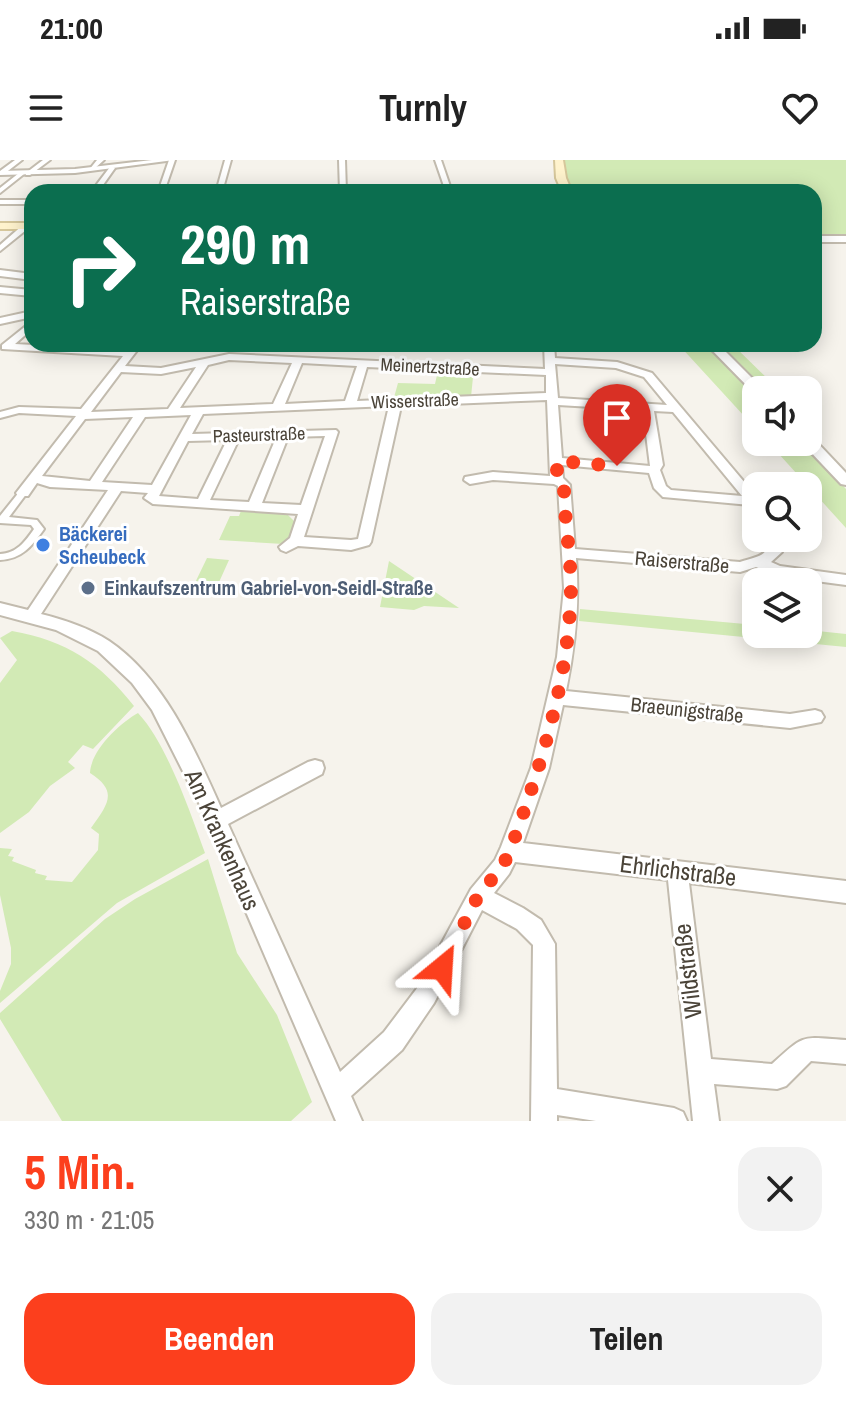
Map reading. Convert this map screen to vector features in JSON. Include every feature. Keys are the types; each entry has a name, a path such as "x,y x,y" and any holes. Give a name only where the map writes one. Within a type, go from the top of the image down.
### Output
{"main road":[{"path":"559,160 564,184"},
{"path":"0,226 24,226"}],"street":[{"path":"1,173 19,160"},
{"path":"0,191 47,160"},
{"path":"91,169 101,160"},
{"path":"1,173 112,168 171,160 164,184"},
{"path":"221,184 228,160"},
{"path":"342,160 343,184"},
{"path":"438,160 446,184"},
{"path":"100,184 112,168"},
{"path":"0,202 24,202"},
{"path":"0,249 24,231"},
{"path":"822,239 846,239"},
{"path":"0,273 24,276"},
{"path":"0,290 24,292"},
{"path":"0,321 24,316"},
{"path":"0,359 6,354 6,347 24,331"},
{"path":"6,347 24,347"},
{"path":"1,520 132,352"},
{"path":"720,352 744,376"},
{"name":"Meinertzstraße","path":"118,369 161,371 229,357 363,363 550,359"},
{"path":"336,1092 393,1041 426,995 478,896 502,867 540,768 558,697 569,622 570,553 564,485 557,470 550,359 635,369 652,378 742,486"},
{"path":"278,407 298,360"},
{"path":"172,412 204,362"},
{"name":"Pasteurstraße","path":"363,363 332,432 291,544 351,545 364,542 396,402"},
{"path":"553,398 679,409"},
{"name":"Wisserstraße","path":"0,415 19,410 83,414 142,413 553,398"},
{"path":"648,407 657,465 654,470 660,488 668,494 742,501"},
{"name":"Pasteurstraße","path":"156,489 199,411"},
{"path":"94,485 142,413"},
{"name":"Pasteurstraße","path":"185,438 332,432"},
{"path":"254,506 283,435"},
{"path":"202,503 234,437"},
{"path":"822,456 846,481"},
{"path":"470,480 557,470 654,470"},
{"path":"34,478 50,483 156,489 151,498 153,500 306,510"},
{"name":"Am Krankenhaus","path":"117,487 12,613 89,637 134,672 173,732 349,1121"},
{"path":"0,557 24,551 39,529 34,522 1,520"},
{"path":"775,552 760,563 778,571 846,580"},
{"name":"Raiserstraße","path":"570,553 740,567 760,563"},
{"name":"Braeunigstraße","path":"558,697 790,721 815,717"},
{"path":"215,821 315,768"},
{"name":"Ehrlichstraße","path":"510,851 846,892"},
{"name":"Wildstraße","path":"677,871 706,1121"},
{"path":"478,896 527,922 541,935 544,944 544,1110 674,1121"},
{"path":"700,1070 777,1077 806,1049 846,1052"}],"green space":[{"path":"562,160 846,160 846,236 822,236 822,184 568,184"},
{"path":"685,352 715,352 742,380 742,414"},
{"path":"726,352 740,352 765,376 750,376"},
{"path":"437,375 473,377 471,397 393,401 398,383 435,384"},
{"path":"781,456 815,456 846,489 846,528 822,502 822,472 795,472"},
{"path":"242,508 284,511 296,523 290,540 283,544 219,540 230,516 239,516"},
{"path":"207,558 229,560 215,591 192,589"},
{"path":"389,561 459,608 424,606 414,610 380,607"},
{"path":"580,609 742,624 742,637 579,621"},
{"path":"12,631 49,641 80,656 108,677 134,706 93,749 83,745 68,762 75,768 50,786 29,812 0,833 0,683 17,660 0,638"},
{"path":"822,631 846,634 846,647 822,645"},
{"path":"138,713 168,760 205,853 117,903 0,1003 0,991 11,964 11,948 0,895 0,848 12,849 8,856 14,857 12,861 47,876 45,880 72,882 98,850 99,834 91,828 108,798 104,786 90,773 95,755 123,723"},
{"path":"208,859 237,953 277,1015 312,1102 291,1121 62,1121 0,1019 0,1013 105,919"}],"place":[{"name":"Bäckerei Scheubeck","path":"43,545"},
{"name":"Einkaufszentrum Gabriel-von-Seidl-Straße","path":"88,588"}],"route":[{"path":"442,968 478,896 502,867 510,851 540,768 558,697 571,588 564,485 557,480 557,461 617,466"}]}
